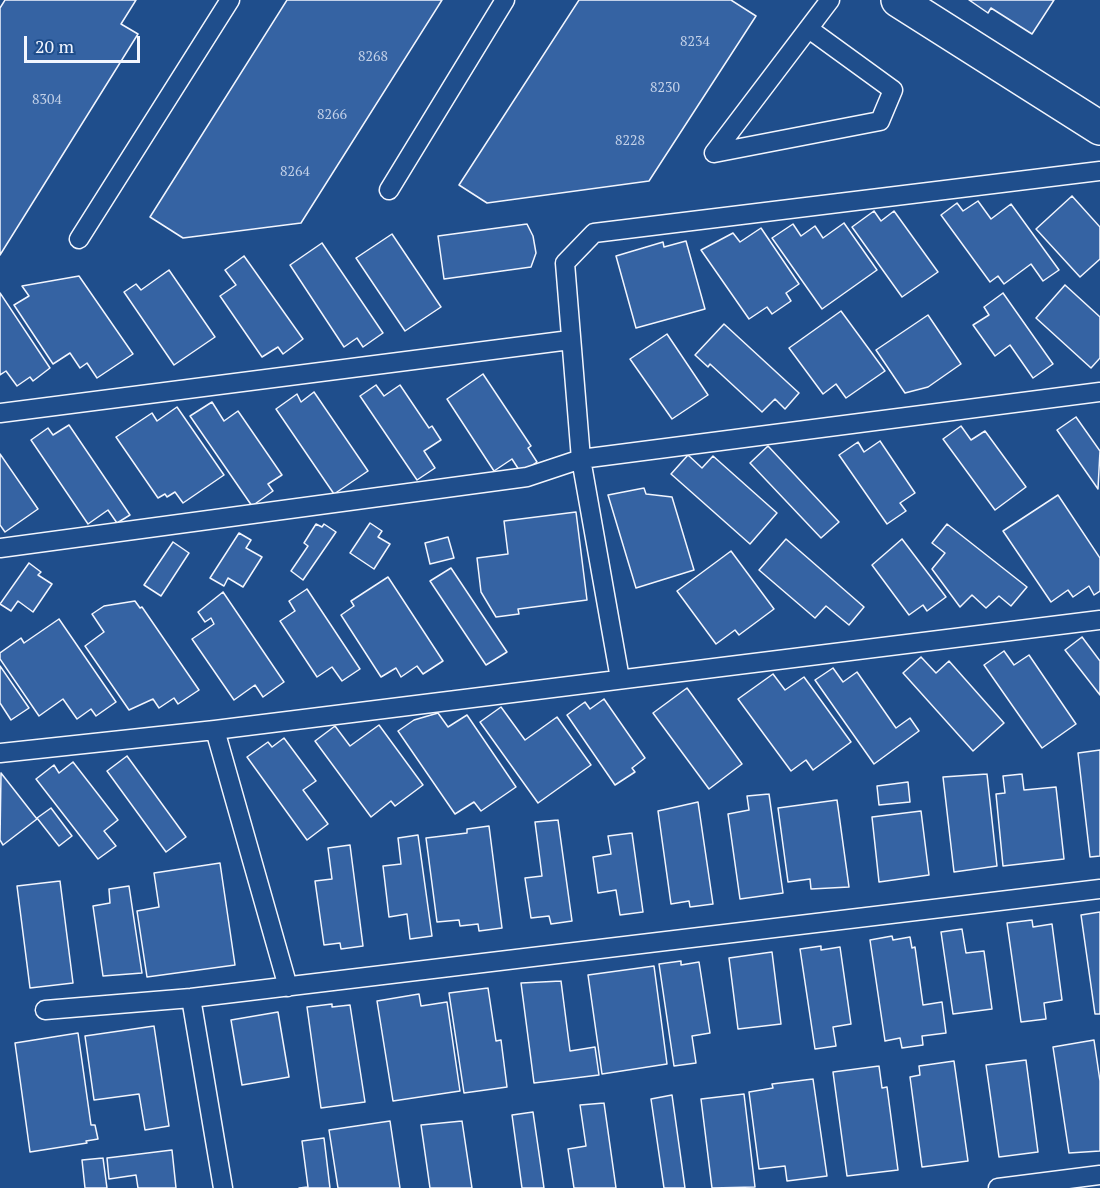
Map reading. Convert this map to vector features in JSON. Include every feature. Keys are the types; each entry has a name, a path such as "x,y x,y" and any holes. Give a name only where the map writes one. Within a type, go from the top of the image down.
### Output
{"street":[{"path":"898,0 1100,129"}],"lane":[{"path":"79,239 230,0"},
{"path":"389,190 505,0"},
{"path":"809,29 893,90 880,121 714,153 830,0"},
{"path":"620,679 581,459 565,263 594,233 1100,171"},
{"path":"0,413 570,340"},
{"path":"0,548 527,477 581,459 1100,392"},
{"path":"0,753 214,730 1100,620"},
{"path":"214,730 288,987"},
{"path":"45,1010 191,998 288,987 1100,889"},
{"path":"191,998 223,1188"},
{"path":"998,1188 1100,1175"}],"building":[{"path":"5,0 136,0 121,24 138,34 0,255 0,8"},
{"path":"287,0 442,0 301,223 183,238 150,217"},
{"path":"579,0 731,0 756,16 649,181 487,203 459,185"},
{"path":"969,0 1054,0 1032,34 991,8 988,13"},
{"path":"1072,196 1100,227 1100,259 1080,277 1036,229"},
{"path":"978,201 991,219 1011,204 1059,270 1043,281 1031,264 1004,284 998,276 990,282 941,215 957,203 963,211"},
{"path":"874,211 881,221 894,211 938,272 902,297 852,227"},
{"path":"844,223 877,270 822,309 772,238 793,224 801,236 815,226 823,238"},
{"path":"527,224 533,236 536,253 531,267 444,279 438,236"},
{"path":"761,228 799,284 786,293 791,301 772,314 767,307 749,319 701,250 733,233 740,242"},
{"path":"392,234 441,307 405,331 356,258"},
{"path":"686,241 705,309 636,328 616,256 663,242 664,247"},
{"path":"322,243 383,333 363,347 357,338 344,347 290,265"},
{"path":"244,256 303,339 283,354 278,347 262,357 220,296 236,285 225,270"},
{"path":"169,270 215,337 174,365 124,292 136,284 141,290"},
{"path":"79,276 133,354 97,378 87,363 80,368 70,353 53,364 14,305 29,296 22,286"},
{"path":"1065,285 1100,317 1100,358 1091,368 1036,318"},
{"path":"0,293 50,368 33,381 30,377 17,386 6,371 0,375"},
{"path":"1003,293 1053,364 1033,378 1010,345 995,356 973,325 989,315 984,307"},
{"path":"841,311 885,371 846,398 836,384 823,394 789,348"},
{"path":"928,315 961,364 928,387 905,393 876,350"},
{"path":"724,324 799,393 785,409 775,399 762,412 710,364 708,367 695,355"},
{"path":"667,334 708,395 672,419 630,359"},
{"path":"483,374 531,446 528,448 537,462 521,473 512,459 494,471 447,399"},
{"path":"376,385 384,396 400,385 429,428 432,426 441,440 424,451 435,468 417,480 360,396"},
{"path":"314,392 368,471 334,494 276,409 297,394 301,402"},
{"path":"212,402 224,421 238,411 282,475 268,484 273,491 252,506 190,416"},
{"path":"177,407 224,475 183,503 175,492 167,497 165,494 158,498 116,437 152,413 157,421"},
{"path":"1076,417 1100,451 1098,489 1057,430"},
{"path":"69,425 130,515 117,523 108,510 88,524 31,440 48,428 53,435"},
{"path":"961,426 971,440 985,431 1026,487 995,510 943,439"},
{"path":"880,441 915,493 900,503 906,511 887,524 839,455 858,442 864,452"},
{"path":"768,446 839,522 821,538 750,463"},
{"path":"0,454 38,509 5,532 0,525"},
{"path":"688,455 702,468 713,456 777,513 750,544 671,474"},
{"path":"644,488 646,494 672,497 694,570 636,588 608,495"},
{"path":"1058,495 1100,558 1100,591 1094,595 1089,586 1073,597 1068,590 1051,602 1003,531"},
{"path":"576,512 587,600 518,609 519,614 496,617 481,592 477,558 508,554 504,521"},
{"path":"370,523 382,531 378,537 390,544 374,569 350,553"},
{"path":"316,524 322,527 324,524 336,532 303,580 291,571 308,546 304,543"},
{"path":"947,524 1027,587 1011,606 999,596 986,608 972,595 960,607 932,569 945,553 932,543"},
{"path":"239,533 251,540 246,548 262,557 243,587 228,578 224,586 210,578"},
{"path":"448,537 454,558 430,564 425,543"},
{"path":"786,539 864,607 849,625 826,606 815,618 759,570"},
{"path":"902,539 946,597 927,611 923,605 909,615 872,565"},
{"path":"173,542 189,553 161,596 144,585"},
{"path":"731,551 774,609 739,635 735,630 716,644 677,591"},
{"path":"29,563 41,572 38,575 52,584 33,612 18,601 11,611 0,604"},
{"path":"451,568 507,652 486,665 430,581"},
{"path":"388,577 443,661 423,674 417,666 401,677 396,668 381,677 341,615 354,606 351,601"},
{"path":"307,589 360,669 342,681 332,667 317,677 280,621 295,611 289,601"},
{"path":"223,592 284,682 263,697 255,685 234,700 192,639 214,624 211,618 205,622 198,612"},
{"path":"135,601 140,608 142,607 199,690 178,704 174,698 159,708 153,699 129,710 85,646 104,632 92,614 104,606"},
{"path":"59,619 116,702 96,716 91,709 77,719 63,699 39,716 0,659 0,653 21,638 24,643"},
{"path":"1082,637 1100,661 1100,695 1065,650"},
{"path":"1004,651 1014,665 1029,655 1076,724 1042,748 984,665"},
{"path":"921,657 936,673 949,661 1004,723 973,751 903,673"},
{"path":"0,666 29,708 11,720 0,703"},
{"path":"833,668 843,682 857,672 896,728 910,718 919,731 874,764 815,680"},
{"path":"773,674 785,690 804,677 851,742 813,770 806,760 791,771 738,699"},
{"path":"687,688 742,764 709,789 653,713"},
{"path":"604,699 645,758 632,768 635,772 615,785 567,715 585,702 590,709"},
{"path":"501,707 525,740 557,717 591,765 538,803 480,722"},
{"path":"438,713 448,727 467,715 516,787 481,811 474,802 455,814 398,731 414,720"},
{"path":"379,725 423,785 395,806 391,801 371,817 315,741 335,726 350,746"},
{"path":"284,738 316,781 303,790 328,824 307,840 247,757 268,742 272,747"},
{"path":"1100,750 1100,856 1090,857 1078,753"},
{"path":"127,756 186,837 166,852 107,771"},
{"path":"73,762 118,820 104,831 116,846 98,859 36,779 54,765 59,773"},
{"path":"1,773 37,819 3,845 0,840"},
{"path":"987,774 997,866 954,872 943,777"},
{"path":"1022,774 1024,790 1056,787 1064,859 1003,866 996,794 1005,793 1003,776"},
{"path":"908,782 910,802 879,805 877,786"},
{"path":"769,794 783,893 740,899 728,814 749,810 747,796"},
{"path":"837,800 849,887 811,889 810,879 788,882 778,808"},
{"path":"698,802 713,904 690,907 689,901 671,904 658,811"},
{"path":"51,808 72,836 59,846 37,818"},
{"path":"921,811 929,875 879,882 872,817"},
{"path":"558,820 572,921 551,924 549,916 531,918 525,878 542,876 535,822"},
{"path":"489,826 502,928 479,931 478,924 460,926 459,920 437,922 426,838 467,833 467,829"},
{"path":"632,833 643,912 620,915 616,890 598,893 593,857 611,854 608,836"},
{"path":"418,835 432,936 410,939 407,914 389,917 383,866 401,864 398,838"},
{"path":"350,845 363,946 341,949 340,943 324,945 315,881 332,879 328,848"},
{"path":"220,863 235,965 147,977 137,911 159,907 154,873"},
{"path":"60,881 73,983 30,988 17,886"},
{"path":"129,886 142,973 103,976 93,906 110,903 109,889"},
{"path":"1100,912 1100,1014 1095,1014 1081,915"},
{"path":"1032,920 1033,927 1052,924 1062,1000 1044,1003 1046,1019 1021,1022 1007,923"},
{"path":"962,929 966,953 984,951 992,1009 953,1014 941,932"},
{"path":"892,936 893,940 910,937 912,948 915,947 923,1005 942,1002 946,1033 922,1036 923,1045 902,1048 900,1038 885,1041 870,940"},
{"path":"821,946 821,950 840,947 851,1024 833,1027 836,1046 815,1049 800,949"},
{"path":"772,952 781,1024 738,1029 729,958"},
{"path":"681,961 681,965 699,962 710,1033 692,1036 696,1063 674,1066 659,964"},
{"path":"654,966 667,1064 602,1074 588,975"},
{"path":"561,981 570,1051 595,1047 599,1075 534,1083 521,983"},
{"path":"488,988 496,1041 501,1040 507,1087 464,1093 449,993"},
{"path":"419,994 421,1006 447,1002 460,1091 393,1101 377,1001"},
{"path":"332,1004 332,1007 350,1005 365,1102 321,1108 307,1007"},
{"path":"278,1012 289,1077 242,1085 231,1020"},
{"path":"154,1026 169,1126 145,1130 139,1094 94,1100 85,1036"},
{"path":"78,1033 91,1125 95,1125 98,1139 86,1141 87,1143 30,1152 15,1043"},
{"path":"1094,1040 1100,1081 1100,1151 1069,1153 1053,1047"},
{"path":"1026,1060 1038,1152 999,1157 986,1065"},
{"path":"954,1061 968,1161 922,1167 910,1077 920,1075 919,1066"},
{"path":"879,1066 882,1088 887,1087 898,1170 847,1176 833,1072"},
{"path":"813,1079 827,1176 787,1181 785,1166 759,1169 749,1092 773,1088 772,1084"},
{"path":"744,1094 755,1187 712,1188 701,1099"},
{"path":"672,1095 685,1188 664,1188 651,1099"},
{"path":"604,1103 616,1188 574,1188 568,1149 586,1146 580,1105"},
{"path":"533,1112 544,1188 522,1188 512,1115"},
{"path":"390,1121 400,1188 338,1188 329,1130"},
{"path":"462,1121 472,1188 430,1188 421,1125"},
{"path":"324,1138 330,1188 299,1188 308,1187 302,1141"},
{"path":"172,1150 176,1188 138,1188 136,1175 109,1179 107,1158"},
{"path":"103,1158 107,1188 85,1188 82,1160"}]}
